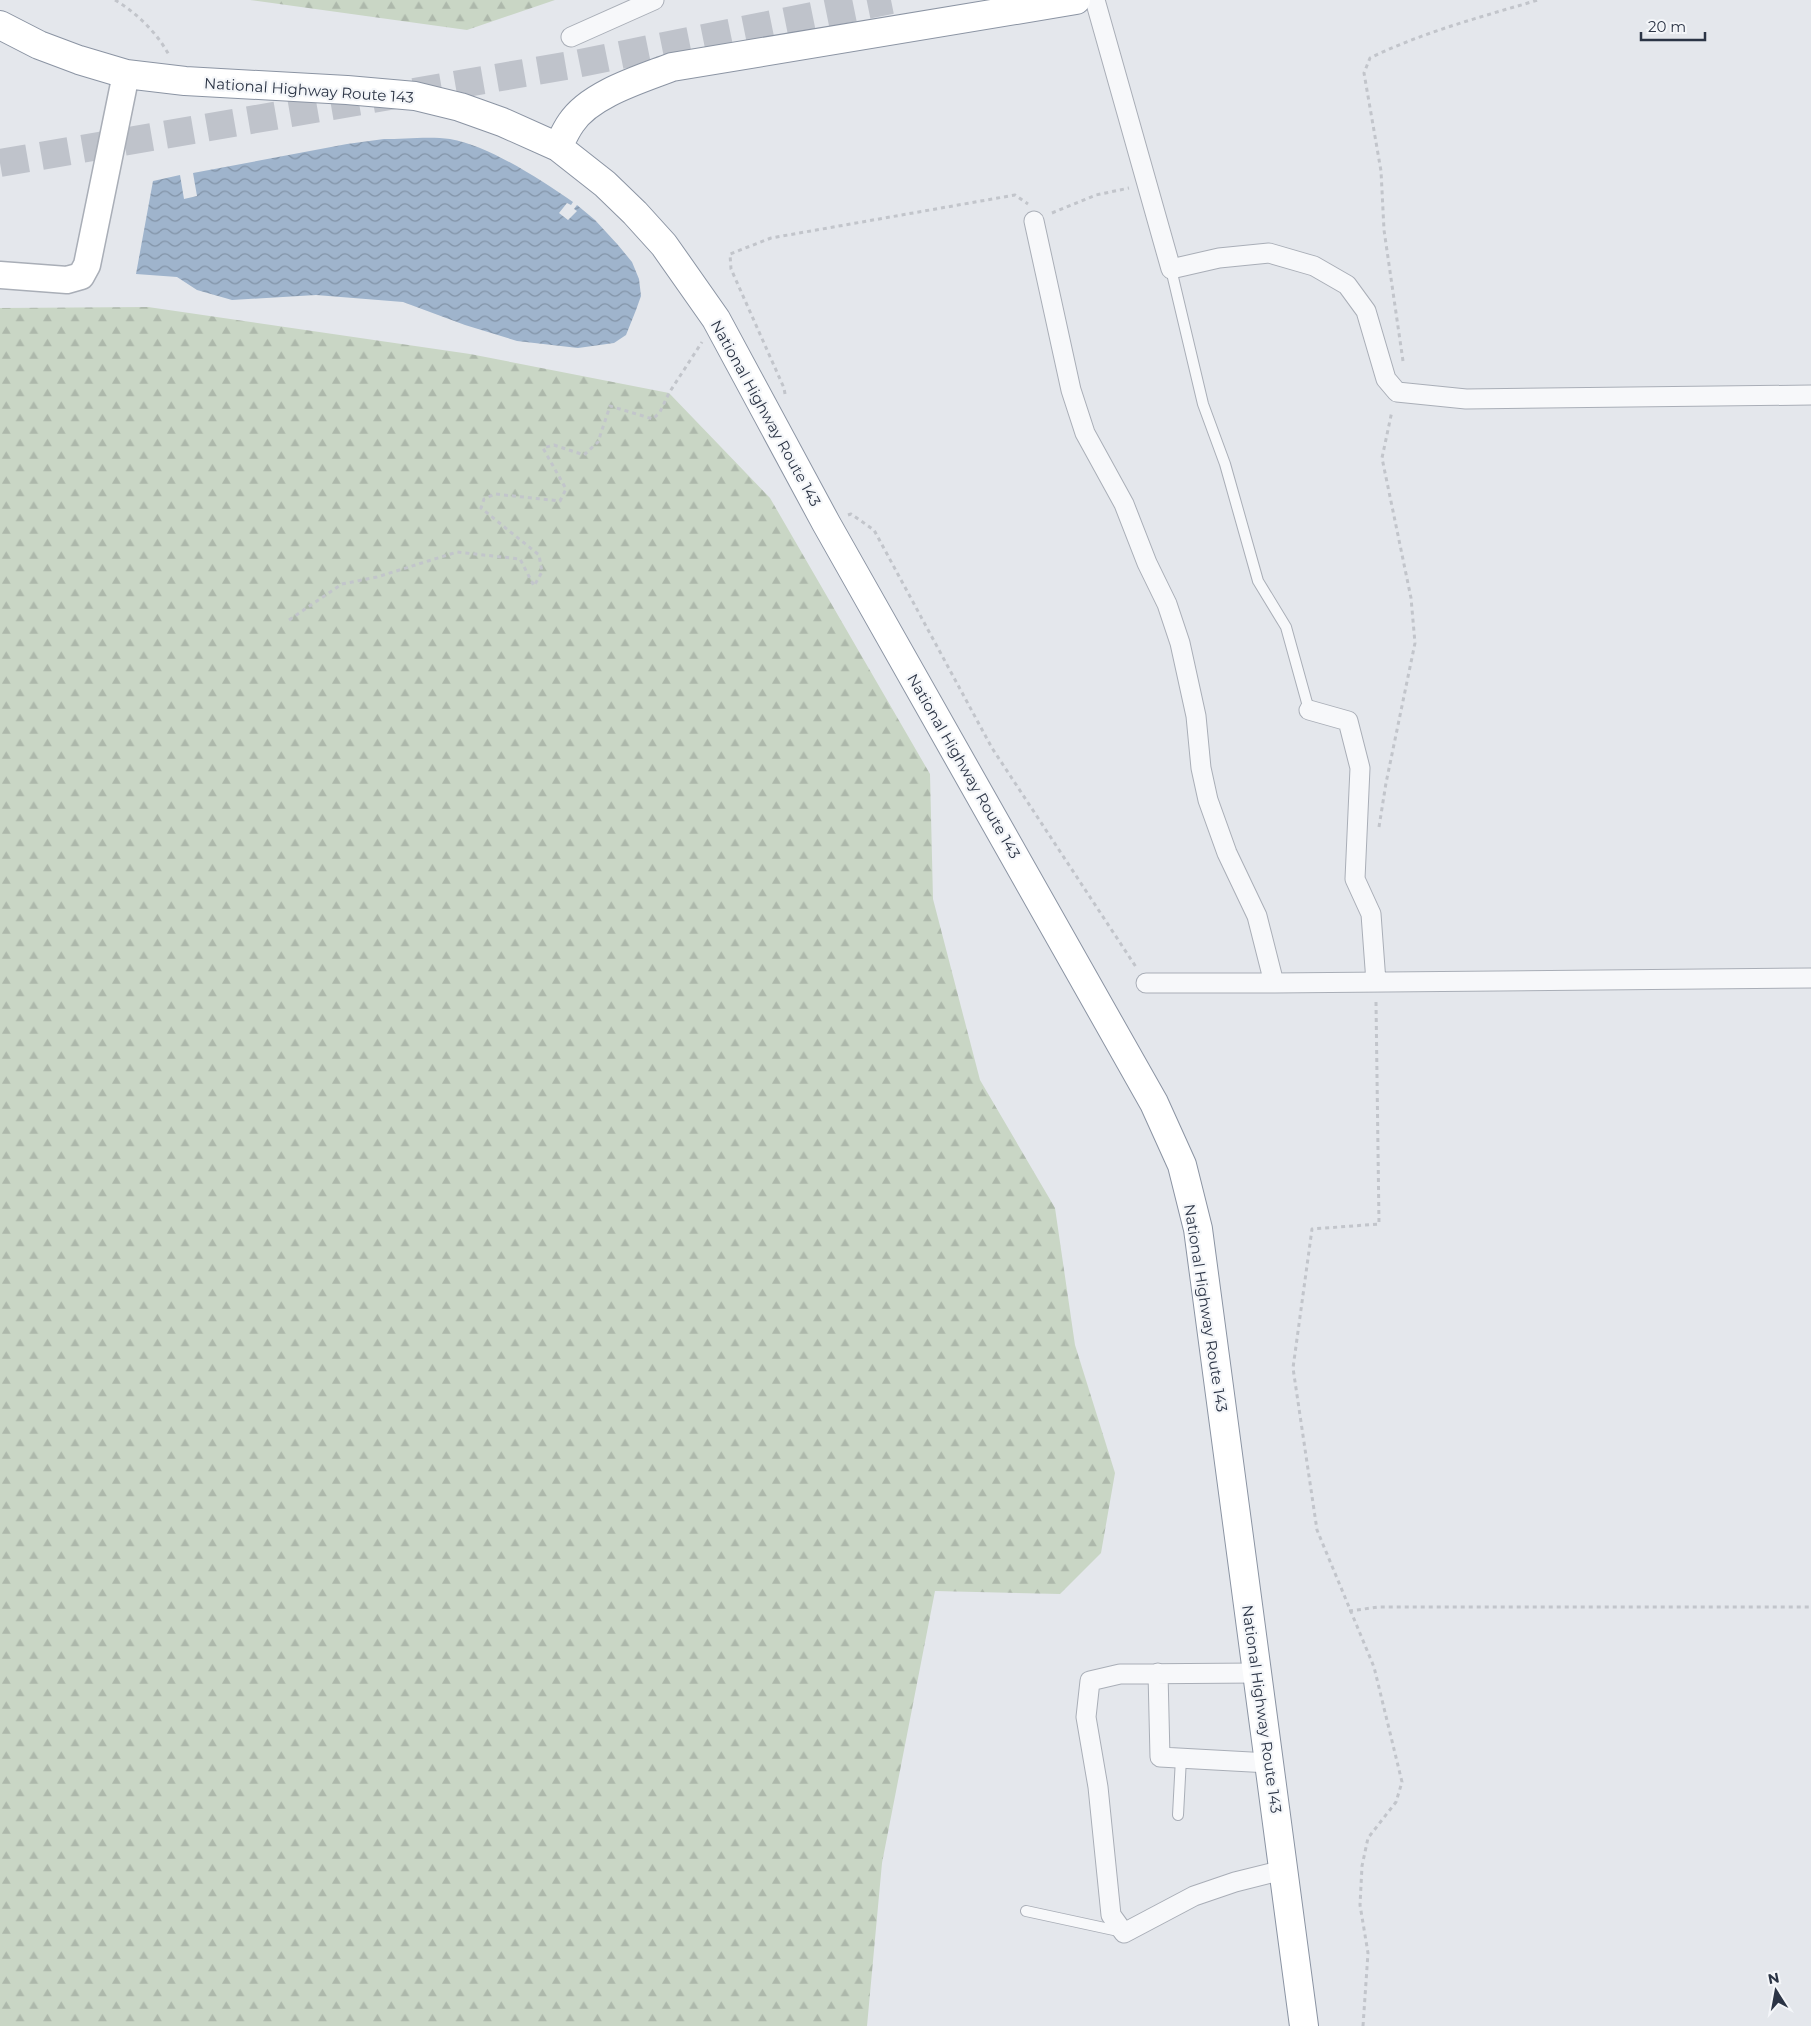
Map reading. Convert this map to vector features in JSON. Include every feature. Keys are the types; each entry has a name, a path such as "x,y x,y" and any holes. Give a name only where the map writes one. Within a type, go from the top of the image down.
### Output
{"highway":[{"path":"558,147 572,122 595,100 627,83 672,67 1076,0"},
{"name":"National Highway Route 143","path":"0,25 39,45 126,74 185,81 347,90 415,96 468,110 502,122 558,147 605,184 664,245 716,320 826,523 1154,1103 1182,1165 1198,1229 1303,2026"}],"street":[{"path":"571,37 654,0"},
{"path":"1095,0 1171,269 1219,258 1269,253 1314,266 1347,285 1366,311 1386,379 1397,392 1466,399 1811,395"},
{"path":"0,275 67,280 81,276 87,265 126,74"},
{"path":"1034,221 1071,390 1085,433 1124,504 1146,563 1166,604 1180,644 1196,716 1201,768 1208,800 1228,854 1257,916 1274,983"},
{"path":"1309,710 1348,721 1360,768 1354,879 1371,914 1376,982"},
{"path":"1146,983 1811,978"},
{"path":"1158,1673 1160,1757 1269,1763"},
{"path":"1257,1673 1120,1674 1090,1681 1086,1717 1098,1787 1112,1916 1124,1932 1194,1896 1235,1882 1283,1870"}],"lane":[{"path":"1171,269 1203,404 1225,464 1258,581 1286,627 1309,710"},
{"path":"1178,1815 1182,1758"},
{"path":"1026,1911 1124,1932"}],"path":[{"path":"116,0 126,6 161,40 185,81"},
{"path":"1379,829 1386,784 1415,643 1411,598 1382,458 1388,426 1404,366 1384,230 1380,171 1364,73 1370,58 1392,47 1463,22 1538,0"},
{"path":"767,411 786,400 784,388 731,269 730,254 771,238 1015,194 1029,205 1034,221 1096,195 1147,183"},
{"path":"289,620 342,584 377,577 457,552 520,559 534,586 542,572 539,555 481,508 484,499 495,494 560,501 566,489 543,448 554,445 584,455 598,442 610,406 653,419 660,412 669,393 716,320"},
{"path":"826,523 851,514 874,530 992,748 1146,983"},
{"path":"1363,2026 1368,1953 1360,1905 1362,1866 1368,1838 1396,1802 1402,1782 1374,1667 1349,1611 1317,1530 1294,1368 1312,1229 1379,1224 1376,982"},
{"path":"1349,1611 1379,1607 1811,1607"}],"green space":[{"path":"250,0 555,0 467,30"},
{"path":"148,307 470,354 669,393 770,498 930,774 933,899 980,1080 1055,1208 1075,1345 1115,1473 1101,1553 1060,1594 935,1591 882,1863 867,2026 0,2026 0,308"}],"water":[{"path":"434,138 450,139 465,143 514,164 573,202 571,205 567,203 559,213 568,220 577,211 574,209 577,205 595,220 618,245 632,262 639,279 641,296 626,335 614,343 578,348 517,341 465,325 403,302 316,295 232,300 197,290 177,277 136,274 153,181 180,175 184,199 197,196 193,173 347,144 384,139"}],"tunnel":[{"path":"0,163 571,65 891,0"}]}
